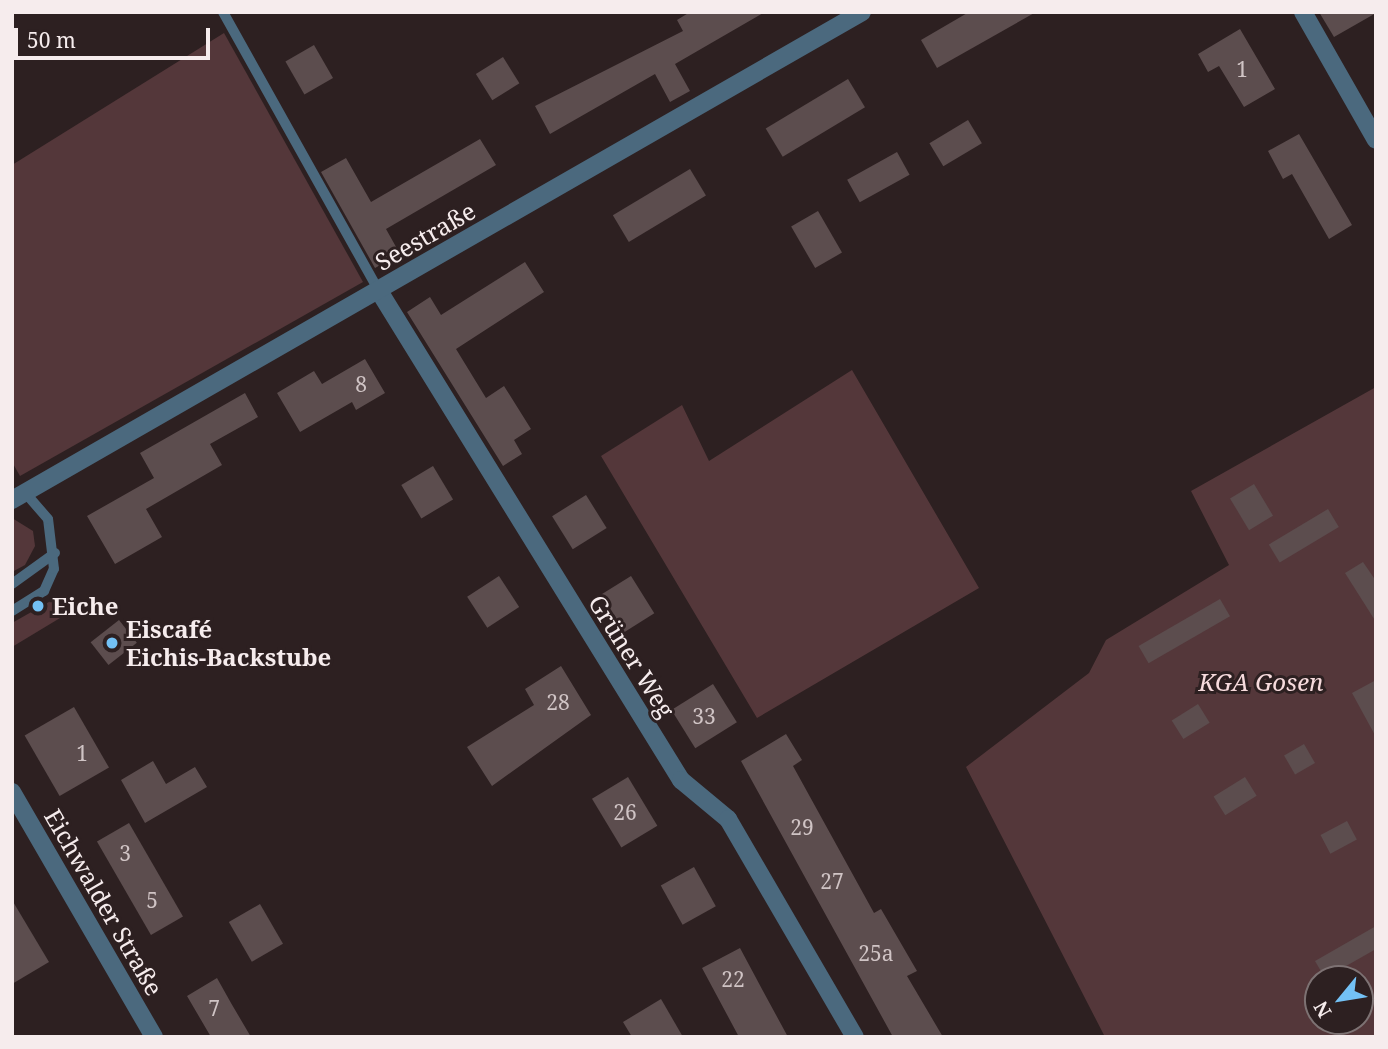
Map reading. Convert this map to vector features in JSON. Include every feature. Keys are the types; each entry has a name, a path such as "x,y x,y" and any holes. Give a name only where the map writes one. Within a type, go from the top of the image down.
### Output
{"street":[{"name":"Seestraße","path":"19,497 862,12"},
{"path":"1303,12 1376,140"},
{"name":"Grüner Weg","path":"379,291 681,780 728,819 855,1037"},
{"name":"Eichwalder Straße","path":"12,792 154,1037"}],"lane":[{"path":"223,12 379,291"},
{"path":"12,611 44,591 55,553 48,519 19,497"},
{"path":"12,584 55,553"}],"green space":[{"path":"224,33 363,282 20,476 12,462 12,165"},
{"path":"852,370 979,588 757,718 601,456 682,405 709,461"},
{"name":"KGA Gosen","path":"1376,387 1376,1037 1105,1037 966,767 1089,673 1106,640 1229,565 1191,491"},
{"path":"12,518 33,531 35,546 25,565 12,572"},
{"path":"56,598 65,615 12,647 12,623"}],"building":[{"path":"690,12 765,12 675,64 690,91 670,102 655,74 550,134 535,106 683,31 677,20"},
{"path":"969,12 1036,12 937,68 921,40"},
{"path":"1319,12 1376,12 1376,13 1334,37"},
{"path":"1240,29 1275,89 1244,107 1219,66 1208,72 1198,54"},
{"path":"314,45 333,78 304,94 285,62"},
{"path":"503,57 519,83 492,100 476,74"},
{"path":"848,79 865,107 783,157 766,128"},
{"path":"968,120 982,143 943,166 929,143"},
{"path":"1299,134 1352,225 1329,239 1292,174 1283,179 1268,151"},
{"path":"480,139 496,165 386,229 400,254 375,268 321,172 346,158 371,202"},
{"path":"897,152 910,175 860,202 847,180"},
{"path":"690,169 706,196 629,242 613,215"},
{"path":"818,211 842,253 815,268 791,226"},
{"path":"525,262 544,292 456,349 486,398 504,386 531,429 514,440 522,454 503,466 407,312 430,297 441,315"},
{"path":"365,359 385,393 356,410 352,402 300,432 277,393 314,371 322,384"},
{"path":"245,393 258,417 210,444 222,465 146,509 162,537 115,564 87,516 154,478 140,453"},
{"path":"433,466 453,499 421,518 401,485"},
{"path":"1254,484 1273,516 1249,530 1230,498"},
{"path":"586,495 607,528 573,549 552,516"},
{"path":"1328,509 1339,527 1280,563 1269,545"},
{"path":"1363,562 1376,581 1376,622 1345,573"},
{"path":"499,576 519,607 487,628 467,597"},
{"path":"631,576 654,613 624,632 600,595"},
{"path":"1220,599 1230,616 1149,663 1139,646"},
{"path":"119,620 137,643 108,665 91,642"},
{"path":"561,666 591,715 492,786 467,747 534,705 525,689"},
{"path":"1376,680 1376,737 1352,693"},
{"path":"713,684 737,722 695,748 671,710"},
{"path":"1198,704 1210,723 1183,739 1172,720"},
{"path":"74,707 109,768 60,796 25,736"},
{"path":"786,734 802,760 793,766 874,913 881,909 917,971 907,976 943,1037 893,1037 741,761"},
{"path":"1304,744 1315,763 1295,775 1284,756"},
{"path":"153,761 166,784 195,767 207,787 145,823 121,780"},
{"path":"628,777 657,826 621,847 592,799"},
{"path":"1245,777 1257,796 1225,815 1214,797"},
{"path":"1347,821 1357,840 1330,854 1321,835"},
{"path":"129,823 183,917 151,935 97,842"},
{"path":"694,867 716,906 683,925 661,885"},
{"path":"12,900 49,962 12,984"},
{"path":"260,904 283,944 252,962 229,922"},
{"path":"1376,926 1376,949 1348,965 1317,965 1315,961"},
{"path":"740,948 788,1037 739,1037 702,968"},
{"path":"217,978 251,1037 211,1037 187,996"},
{"path":"661,999 683,1037 632,1037 623,1022"}],"place":[{"name":"Eiche","path":"38,606"},
{"name":"Eiscafé Eichis-Backstube","path":"112,643"}]}
